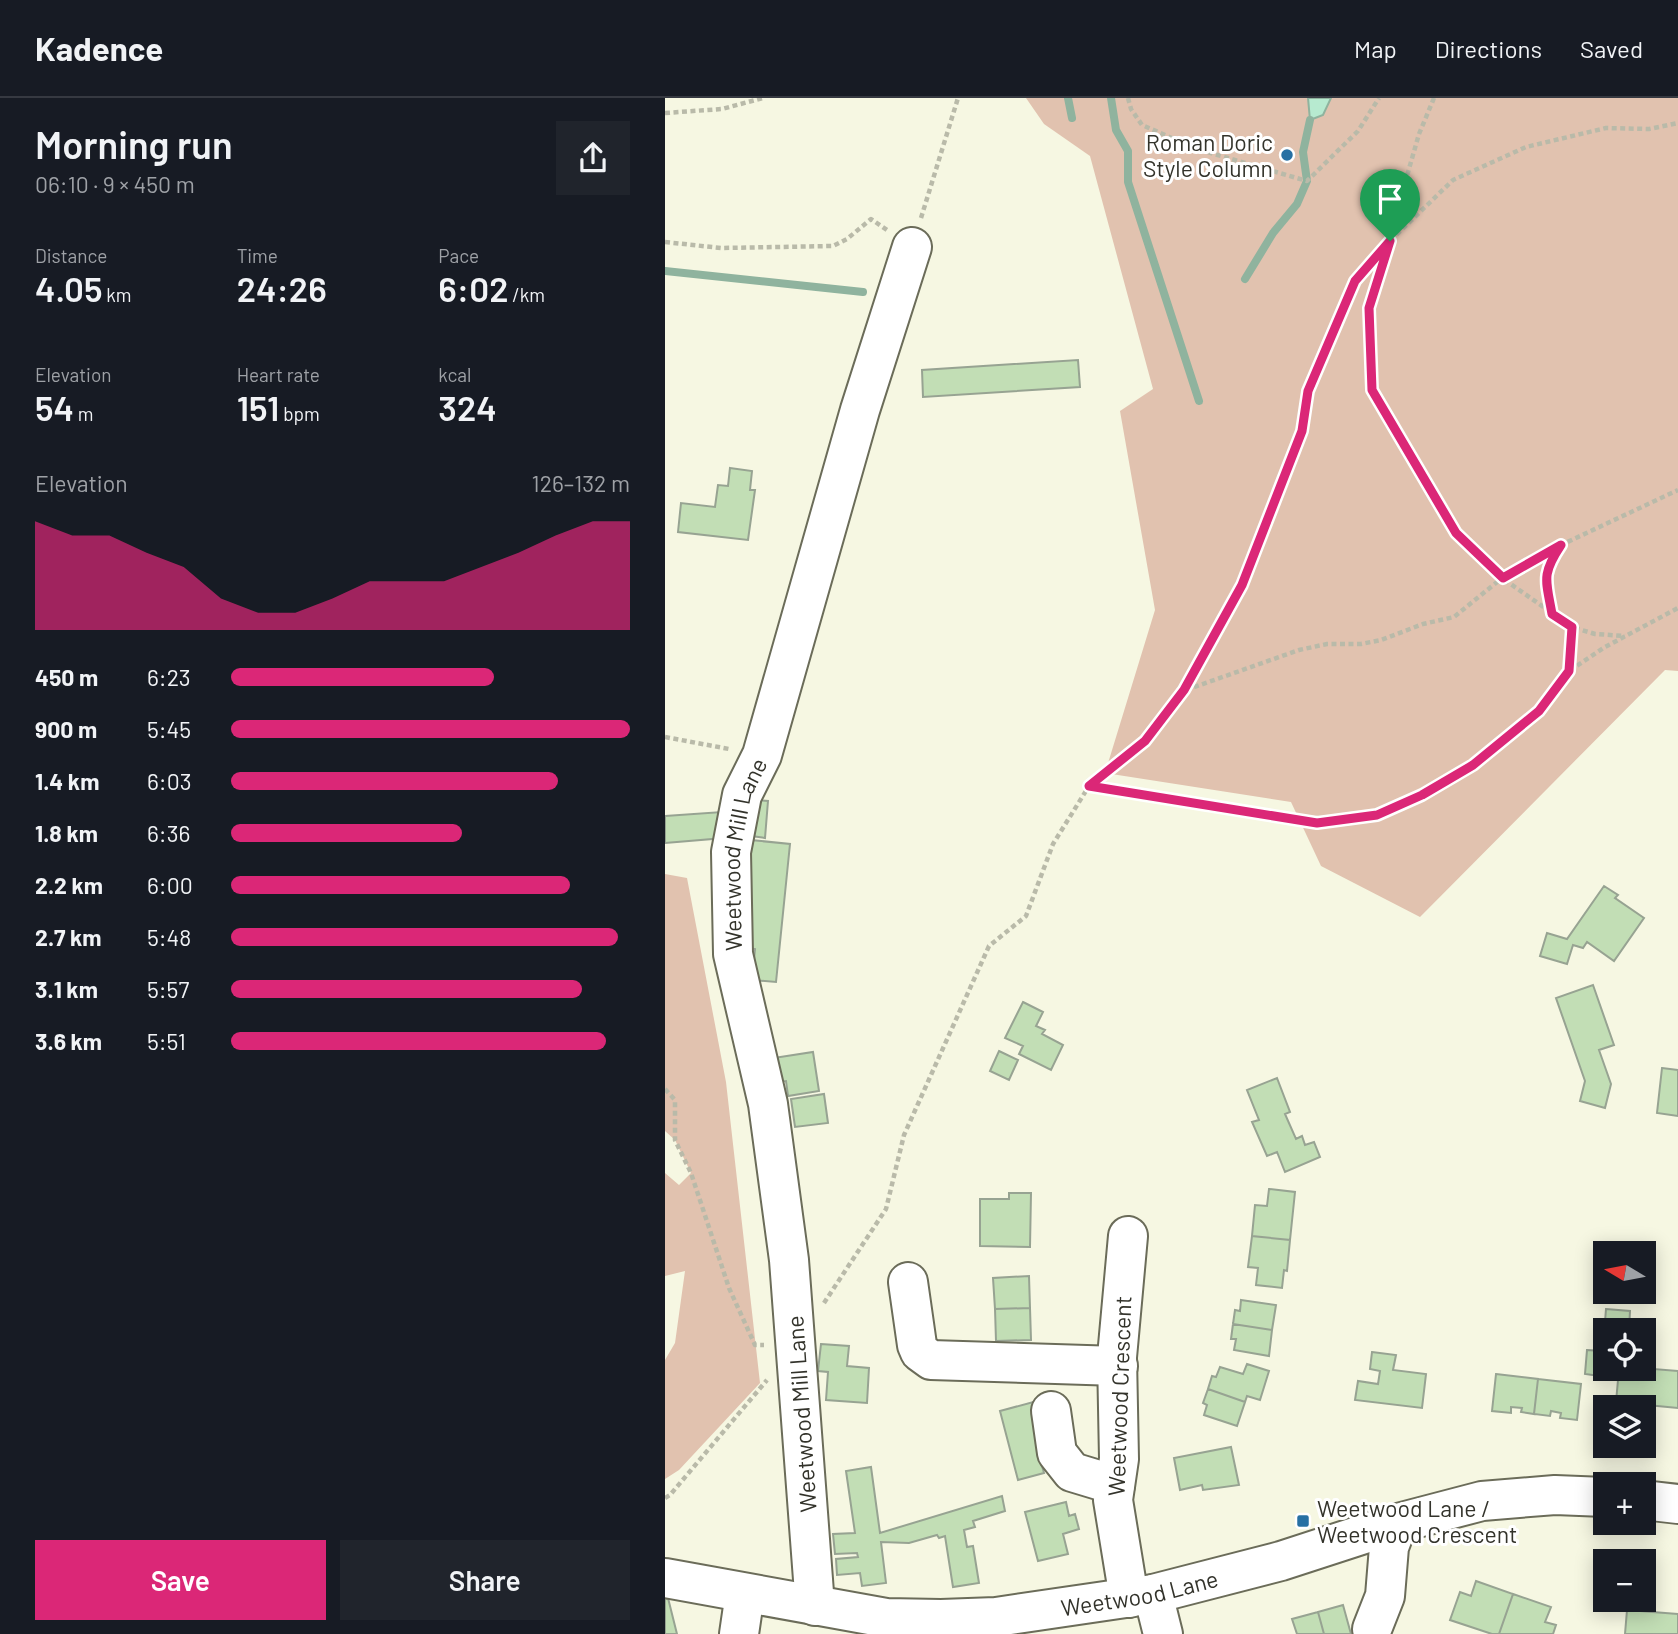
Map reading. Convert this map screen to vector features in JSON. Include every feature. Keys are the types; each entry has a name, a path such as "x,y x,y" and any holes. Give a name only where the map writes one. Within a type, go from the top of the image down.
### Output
{"street":[{"name":"Weetwood Mill Lane","path":"815,1606 789,1260 768,1104 733,954 731,852 742,795 762,755 860,410 912,247"},
{"name":"Weetwood Crescent","path":"1128,1236 1118,1366 1119,1459 1113,1500 1141,1596 1163,1634"},
{"path":"908,1282 920,1352 932,1360 1118,1366"},
{"path":"1051,1411 1057,1452 1072,1472 1115,1485"},
{"name":"Weetwood Lane","path":"665,1578 885,1618 996,1617 1141,1596 1281,1561 1398,1523 1482,1501 1555,1495 1593,1497"},
{"path":"1656,1501 1678,1504"},
{"path":"1372,1629 1385,1596 1389,1547 1398,1523"},
{"path":"739,1634 745,1593"}],"path":[{"path":"665,113 722,109 763,98"},
{"path":"665,242 721,248 833,246 847,239 871,219 912,247 958,98"},
{"path":"1128,98 1142,125 1197,149 1307,181 1358,131 1379,98"},
{"path":"1434,98 1419,134 1369,308 1372,390 1456,533 1503,578 1572,627 1595,634 1625,636"},
{"path":"665,1498 797,1345 886,1209 904,1135 989,946 1026,916 1053,844 1089,786 1145,741 1184,690 1242,585 1302,431 1308,391 1355,281 1390,241 1453,180 1526,147 1606,128 1649,129 1678,122"},
{"path":"1184,690 1299,650 1327,644 1361,644 1381,640 1423,624 1454,617 1503,578 1561,545 1678,490"},
{"path":"1552,614 1545,578 1548,563 1561,545"},
{"path":"1089,786 1317,823 1377,815 1422,795 1473,765 1539,711 1569,671 1625,636 1678,608"},
{"path":"1569,671 1572,627"},
{"path":"665,737 762,755"},
{"path":"665,1089 675,1100 675,1140 691,1173 729,1288 755,1345 797,1345"}],"shaded area":[{"path":"1026,98 1678,98 1678,671 1665,670 1420,917 1321,866 1291,802 1105,773 1155,610 1120,411 1153,389 1090,156 1044,124"},
{"path":"1308,98 1331,98 1323,115 1310,120"},
{"path":"665,874 687,878 726,1082 760,1383 679,1470 665,1479 665,1360 675,1343 685,1271 665,1276 665,1173 679,1185 691,1173 675,1140 665,1131"}],"building":[{"path":"1078,360 1080,387 923,397 922,370"},
{"path":"730,468 752,471 750,490 755,490 748,540 678,532 681,503 715,507 718,485 728,486"},
{"path":"758,800 768,801 765,838 751,836 751,840 790,844 776,982 752,980 755,949 739,947 747,860 738,859 744,804 757,805"},
{"path":"722,812 724,838 665,843 665,816"},
{"path":"1604,886 1618,895 1615,898 1644,918 1614,961 1587,942 1583,948 1573,945 1567,964 1540,956 1547,933 1567,939"},
{"path":"1593,985 1614,1045 1599,1050 1611,1084 1605,1108 1580,1101 1585,1081 1556,998"},
{"path":"1023,1002 1043,1012 1036,1026 1045,1030 1042,1034 1063,1045 1051,1070 1019,1054 1023,1046 1005,1038"},
{"path":"999,1051 1018,1060 1009,1080 990,1071"},
{"path":"813,1052 819,1091 788,1096 786,1081 771,1083 767,1059"},
{"path":"1662,1068 1678,1070 1678,1116 1657,1113"},
{"path":"1277,1078 1290,1112 1285,1114 1296,1139 1302,1136 1305,1145 1314,1142 1320,1157 1285,1172 1277,1152 1267,1156 1252,1122 1259,1120 1247,1090"},
{"path":"824,1094 828,1123 795,1127 791,1099"},
{"path":"1269,1189 1295,1192 1290,1240 1252,1236 1255,1205 1267,1206"},
{"path":"1009,1193 1031,1193 1030,1247 980,1246 980,1199 1009,1199"},
{"path":"1252,1236 1290,1240 1287,1271 1284,1270 1282,1288 1256,1285 1258,1268 1248,1267"},
{"path":"1029,1276 1030,1308 995,1309 993,1278"},
{"path":"1241,1300 1276,1305 1272,1330 1233,1324 1235,1310 1240,1311"},
{"path":"1030,1308 1031,1340 996,1341 995,1309"},
{"path":"1606,1309 1630,1311 1630,1318 1605,1318"},
{"path":"1233,1324 1272,1330 1269,1356 1234,1350 1236,1339 1231,1339"},
{"path":"821,1344 849,1346 847,1366 869,1368 867,1403 826,1400 828,1372 818,1371"},
{"path":"1587,1350 1593,1350 1593,1375 1585,1374"},
{"path":"1372,1352 1396,1355 1393,1370 1426,1374 1422,1408 1355,1400 1358,1381 1378,1384 1380,1371 1370,1369"},
{"path":"1247,1364 1269,1371 1260,1400 1247,1396 1245,1402 1208,1389 1212,1376 1216,1377 1220,1367 1243,1374"},
{"path":"1656,1369 1678,1371 1678,1408 1656,1406 1656,1395 1617,1395 1618,1381 1656,1381"},
{"path":"1496,1374 1538,1379 1534,1414 1521,1412 1522,1408 1511,1407 1511,1413 1492,1411"},
{"path":"1538,1379 1581,1384 1577,1420 1560,1418 1561,1413 1551,1411 1550,1416 1534,1414"},
{"path":"1208,1389 1245,1402 1237,1426 1204,1415 1207,1405 1203,1403"},
{"path":"1037,1401 1042,1442 1036,1444 1044,1473 1018,1480 1000,1411"},
{"path":"1231,1447 1239,1485 1203,1490 1202,1485 1180,1490 1174,1458"},
{"path":"871,1467 880,1533 1002,1496 1005,1511 973,1521 975,1527 964,1530 967,1547 973,1546 979,1583 953,1587 945,1536 939,1538 937,1535 909,1543 881,1542 886,1583 862,1586 860,1573 837,1575 836,1559 858,1557 857,1553 835,1554 833,1534 855,1533 846,1471"},
{"path":"1066,1502 1069,1516 1075,1514 1079,1529 1063,1534 1068,1554 1038,1561 1025,1512"},
{"path":"1476,1581 1513,1594 1499,1634 1450,1620 1460,1592 1471,1596"},
{"path":"1513,1594 1551,1607 1545,1622 1556,1625 1553,1634 1499,1634"},
{"path":"668,1598 677,1634 665,1634 665,1599"},
{"path":"1343,1605 1351,1634 1324,1634 1318,1612"},
{"path":"1318,1612 1324,1634 1297,1634 1292,1619"},
{"path":"1627,1612 1678,1614 1678,1634 1625,1634"}],"waterway":[{"path":"1068,98 1072,118"},
{"path":"1111,98 1116,130 1128,151 1128,182 1199,401"},
{"path":"1245,279 1273,233 1297,204 1307,181 1303,152 1310,120"},
{"path":"665,271 863,292"}],"place":[{"name":"Roman Doric Style Column","path":"1287,155"},
{"name":"Weetwood Lane / Weetwood Crescent","path":"1303,1521"}],"route":[{"path":"1390,241 1369,308 1372,390 1456,533 1503,578 1561,545 1548,563 1545,578 1552,614 1572,627 1569,671 1539,711 1473,765 1422,795 1377,815 1317,823 1089,786 1145,741 1184,690 1242,585 1302,431 1308,391 1355,281 1390,241"}]}
